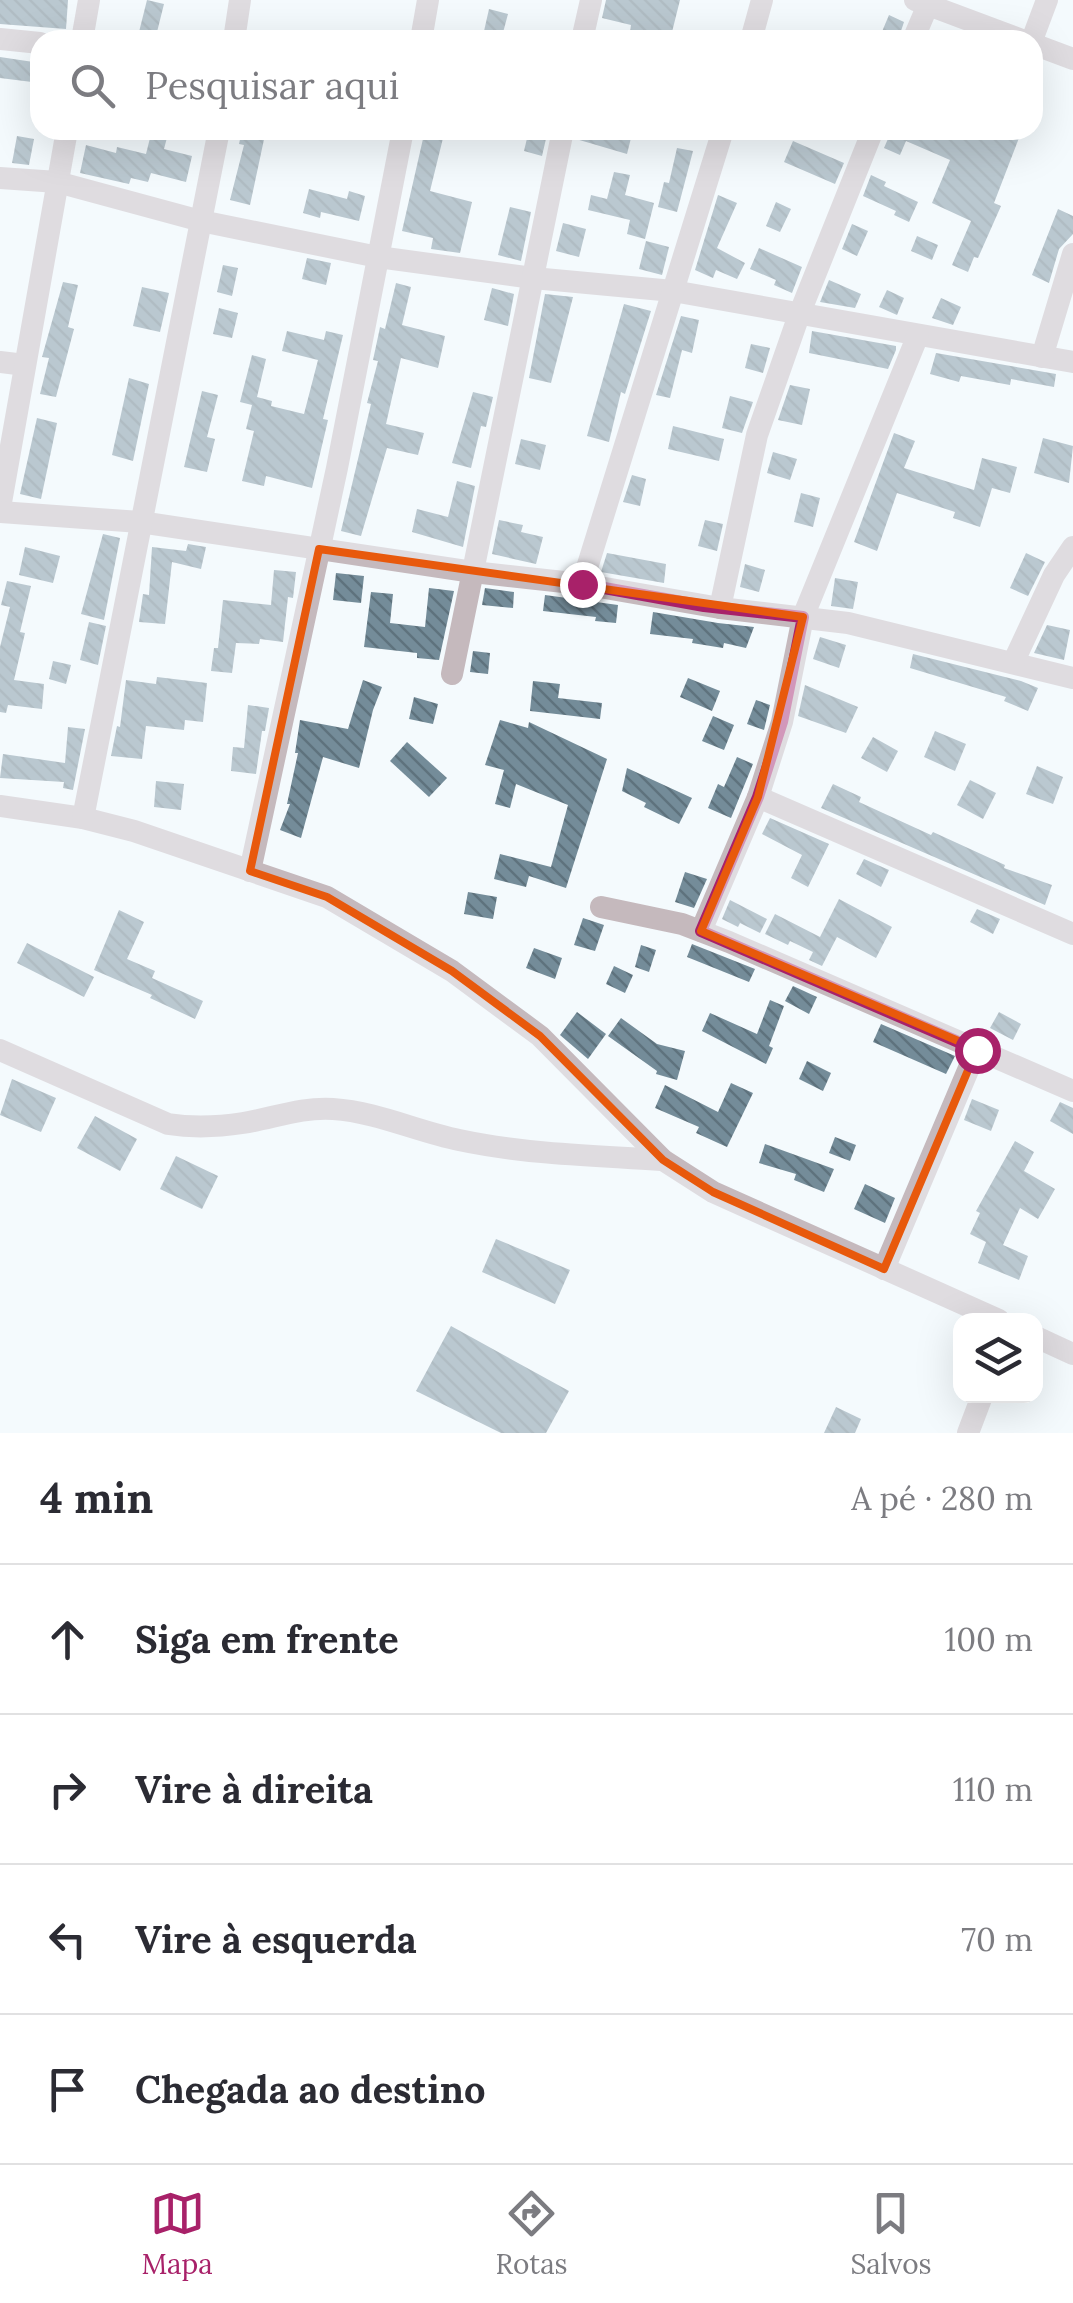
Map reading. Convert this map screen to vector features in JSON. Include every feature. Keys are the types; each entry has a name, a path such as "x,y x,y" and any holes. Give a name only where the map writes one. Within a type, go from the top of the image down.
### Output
{"street":[{"path":"84,30 90,0"},
{"path":"236,30 240,0"},
{"path":"423,30 428,0"},
{"path":"584,30 591,0"},
{"path":"754,30 762,0"},
{"path":"1036,30 1047,0"},
{"path":"916,30 925,1 997,30"},
{"path":"0,39 30,42"},
{"path":"1043,47 1073,59"},
{"path":"64,140 0,510 140,522 472,572 582,584 720,608 848,623 1073,678"},
{"path":"83,818 217,140"},
{"path":"250,871 402,140"},
{"path":"452,674 561,140"},
{"path":"582,584 720,140"},
{"path":"720,608 757,434 799,315 869,140"},
{"path":"0,178 57,182 200,221 378,257 534,278 673,291 1073,362"},
{"path":"1042,356 1073,254"},
{"path":"701,931 758,797 782,722 803,617 918,335"},
{"path":"0,362 25,365"},
{"path":"1014,662 1054,575 1073,547"},
{"path":"758,797 1073,934"},
{"path":"0,806 83,818 134,831 327,897 452,971 540,1036 664,1160 713,1192 983,1313"},
{"path":"601,908 701,931 1073,1091"},
{"path":"0,1050 168,1124 196,1128 246,1123 288,1111 332,1109 377,1116 459,1140 583,1156 664,1160"},
{"path":"884,1269 977,1050"},
{"path":"1043,1340 1073,1354"},
{"path":"968,1433 979,1403"}],"highlighted area":[{"path":"319,549 803,617 758,797 701,931 977,1049 884,1269 713,1192 663,1160 540,1036 452,971 327,897 250,871"}],"building":[{"path":"0,0 68,0 66,29 0,24"},
{"path":"147,0 164,4 158,30 140,30"},
{"path":"606,0 680,0 672,30 630,30 631,25 602,18"},
{"path":"489,9 508,14 504,30 484,30"},
{"path":"889,15 904,22 901,30 883,30"},
{"path":"0,57 30,62 30,82 0,78"},
{"path":"17,136 34,140 29,165 12,163"},
{"path":"150,140 166,140 164,149 192,156 186,182 151,173 148,182 131,178 129,184 80,173 86,145 116,153 117,147 146,154"},
{"path":"240,140 264,140 250,205 230,200 244,145 239,144"},
{"path":"423,140 443,140 430,191 472,202 460,253 431,249 433,238 402,231"},
{"path":"527,140 546,140 542,156 524,151"},
{"path":"579,140 630,140 627,154"},
{"path":"887,140 1018,140 994,203 1001,206 968,272 952,265 971,221 932,203 950,160 906,141 900,155 884,148"},
{"path":"793,141 844,163 835,184 784,162"},
{"path":"677,148 693,151 677,212 658,207 664,182 669,183"},
{"path":"614,172 630,175 625,195 654,203 645,239 627,234 630,220 588,210 591,195 607,199"},
{"path":"871,175 886,182 884,186 918,202 909,222 894,215 896,211 863,196"},
{"path":"309,189 347,199 349,191 365,196 359,221 321,212 320,218 303,213"},
{"path":"718,195 737,203 717,248 745,263 737,279 716,270 713,278 695,270"},
{"path":"776,202 791,209 780,232 766,226"},
{"path":"510,207 531,212 521,261 498,255"},
{"path":"1058,209 1073,216 1073,234 1059,249 1049,283 1032,275"},
{"path":"563,223 586,229 579,257 556,251"},
{"path":"852,224 868,231 857,256 842,249"},
{"path":"917,236 938,245 932,260 911,251"},
{"path":"646,241 669,247 662,275 639,269"},
{"path":"759,248 802,267 792,293 774,285 776,280 750,269"},
{"path":"307,258 331,263 326,285 302,279"},
{"path":"223,265 238,268 232,296 217,292"},
{"path":"829,280 861,294 855,308 820,302"},
{"path":"63,282 78,285 68,327 74,329 56,397 40,394 49,358 42,357"},
{"path":"396,283 411,287 402,325 445,336 438,368 401,358 386,424 424,433 418,455 387,448 361,536 341,531 371,404 367,403 378,361 373,360 380,327 385,329"},
{"path":"142,287 169,293 160,332 133,326"},
{"path":"492,288 514,294 508,326 484,320"},
{"path":"887,290 904,298 897,315 879,307"},
{"path":"545,294 573,297 551,383 529,378"},
{"path":"941,298 961,307 953,325 932,318"},
{"path":"624,304 651,311 625,394 621,392 609,442 587,436"},
{"path":"219,308 238,313 232,338 213,334"},
{"path":"681,316 699,320 692,353 682,350 670,398 656,395"},
{"path":"287,331 324,340 326,331 343,335 312,488 266,476 264,486 242,481 254,431 246,429 252,405 240,402 252,355 266,359 257,397 272,401 271,406 304,414 318,360 282,351"},
{"path":"812,331 896,346 896,350 888,369 809,353"},
{"path":"751,344 770,348 763,373 745,368"},
{"path":"936,353 1056,374 1054,387 1011,379 1010,385 961,376 959,382 930,374"},
{"path":"129,378 149,384 133,461 112,455"},
{"path":"790,385 810,389 802,425 778,420"},
{"path":"202,391 218,395 207,437 215,439 207,472 184,467"},
{"path":"473,392 493,397 471,468 452,463"},
{"path":"730,396 753,402 742,433 722,428"},
{"path":"37,418 57,423 41,499 20,494"},
{"path":"673,426 724,439 719,461 668,449"},
{"path":"894,433 915,441 904,468 974,490 982,458 1017,467 1010,493 992,488 980,527 953,518 955,512 897,493 877,551 854,542"},
{"path":"1043,438 1073,446 1069,483 1034,473"},
{"path":"521,439 546,445 540,470 515,464"},
{"path":"773,452 797,459 790,480 767,473"},
{"path":"632,475 646,479 640,506 623,502"},
{"path":"457,481 475,486 463,547 412,532 417,509 448,517"},
{"path":"801,493 820,498 813,527 794,522"},
{"path":"499,520 523,525 521,532 543,537 536,564 492,554"},
{"path":"705,520 723,524 717,551 698,546"},
{"path":"103,534 120,538 104,620 81,614"},
{"path":"188,544 206,547 201,569 172,562 165,624 139,622 143,594 149,595 152,547 186,551"},
{"path":"25,547 60,556 53,583 19,575"},
{"path":"607,553 666,564 664,583 601,572"},
{"path":"1026,553 1045,562 1028,596 1010,588"},
{"path":"745,564 765,570 759,592 740,587"},
{"path":"274,570 296,572 293,598 288,597 283,642 260,639 259,644 236,643 232,673 211,671 214,648 218,648 223,600 271,605"},
{"path":"336,573 364,576 361,603 333,600"},
{"path":"835,578 858,582 853,609 831,606"},
{"path":"7,581 31,586 14,680 44,684 42,709 8,705 6,713 0,712 0,647 10,607 1,605"},
{"path":"429,588 454,591 439,660 417,658 417,653 364,647 371,592 393,594 390,623 425,627"},
{"path":"485,588 514,592 513,608 482,605"},
{"path":"545,595 618,605 616,623 543,611"},
{"path":"653,612 754,627 746,648 724,643 723,648 692,643 693,639 650,634"},
{"path":"89,622 106,626 98,665 80,660"},
{"path":"1047,625 1070,630 1064,660 1034,653"},
{"path":"820,637 846,645 839,668 813,659"},
{"path":"473,651 490,653 488,674 470,672"},
{"path":"913,654 1038,688 1028,711 1004,701 1006,697 910,668"},
{"path":"53,661 71,665 66,684 49,679"},
{"path":"157,677 207,683 203,722 185,720 184,730 146,726 142,759 111,756 117,726 120,727 126,680 156,684"},
{"path":"688,678 720,691 712,711 680,697"},
{"path":"363,680 382,687 359,768 323,757 301,838 280,830 290,804 300,720 348,729"},
{"path":"533,681 560,684 558,698 602,703 600,719 530,711"},
{"path":"805,685 858,707 846,733 798,716"},
{"path":"414,697 438,704 433,724 409,719"},
{"path":"756,700 770,705 764,730 747,724"},
{"path":"248,705 269,708 256,774 231,771 233,747 244,748"},
{"path":"713,716 734,725 724,750 702,741"},
{"path":"500,720 528,728 529,722 607,759 566,888 529,876 526,887 494,879 500,854 551,867 568,805 516,784 510,808 495,804 504,770 485,765"},
{"path":"68,727 85,729 73,790 63,788 64,782 0,778 3,754 65,763"},
{"path":"935,731 966,744 955,771 924,757"},
{"path":"873,737 898,751 887,772 861,758"},
{"path":"407,742 447,778 429,797 390,761"},
{"path":"737,757 753,764 731,818 708,808 718,784 724,787"},
{"path":"1037,766 1063,777 1053,804 1026,794"},
{"path":"627,768 692,798 679,824 622,791"},
{"path":"970,780 996,793 983,819 957,805"},
{"path":"156,781 184,784 181,810 154,807"},
{"path":"833,784 861,797 859,802 931,835 933,832 1005,865 1004,868 1052,885 1045,905 821,808"},
{"path":"770,818 829,844 808,887 791,878 802,855 762,834"},
{"path":"864,859 889,870 881,887 856,874"},
{"path":"685,872 707,879 694,908 675,902"},
{"path":"468,892 497,897 493,919 464,914"},
{"path":"839,899 892,927 876,958 837,937 822,966 809,960 813,952 765,934 775,914 820,937"},
{"path":"730,900 767,919 760,933 722,919"},
{"path":"977,909 1000,919 993,934 970,922"},
{"path":"119,910 144,922 127,959 155,971 152,978 203,1001 195,1019 94,970"},
{"path":"583,918 604,925 595,951 574,945"},
{"path":"27,943 94,977 84,997 17,963"},
{"path":"692,944 755,969 749,982 687,957"},
{"path":"641,945 656,950 649,972 635,967"},
{"path":"534,948 562,958 555,979 526,968"},
{"path":"614,966 633,975 625,993 606,984"},
{"path":"793,986 817,997 809,1014 785,1001"},
{"path":"770,1000 784,1006 766,1064 702,1031 710,1013 757,1034"},
{"path":"577,1012 606,1034 588,1059 560,1035"},
{"path":"999,1012 1021,1024 1013,1040 990,1028"},
{"path":"621,1018 657,1044 685,1051 677,1080 656,1074 608,1036"},
{"path":"881,1024 955,1056 946,1074 873,1042"},
{"path":"807,1061 831,1073 823,1091 799,1079"},
{"path":"12,1079 56,1098 41,1132 0,1115"},
{"path":"731,1083 753,1093 727,1147 696,1133 699,1127 655,1108 665,1085 718,1112"},
{"path":"972,1099 999,1110 991,1131 964,1120"},
{"path":"1060,1102 1073,1108 1073,1134 1050,1121"},
{"path":"95,1116 137,1139 120,1171 77,1148"},
{"path":"835,1137 856,1145 850,1161 829,1153"},
{"path":"1015,1141 1034,1152 1024,1171 1055,1189 1038,1219 1020,1208 1003,1245 1028,1256 1019,1280 978,1263 986,1242 970,1234 980,1213 976,1211"},
{"path":"765,1144 834,1169 824,1192 794,1180 796,1174 759,1163"},
{"path":"176,1156 218,1176 202,1209 160,1189"},
{"path":"865,1184 895,1198 885,1223 854,1209"},
{"path":"496,1239 570,1270 555,1304 482,1272"},
{"path":"451,1326 569,1391 546,1433 501,1433 416,1391"},
{"path":"836,1407 861,1419 855,1433 824,1433"}],"route":[{"path":"582,584 704,606 803,617 782,722 758,797 701,931 977,1050"}]}
